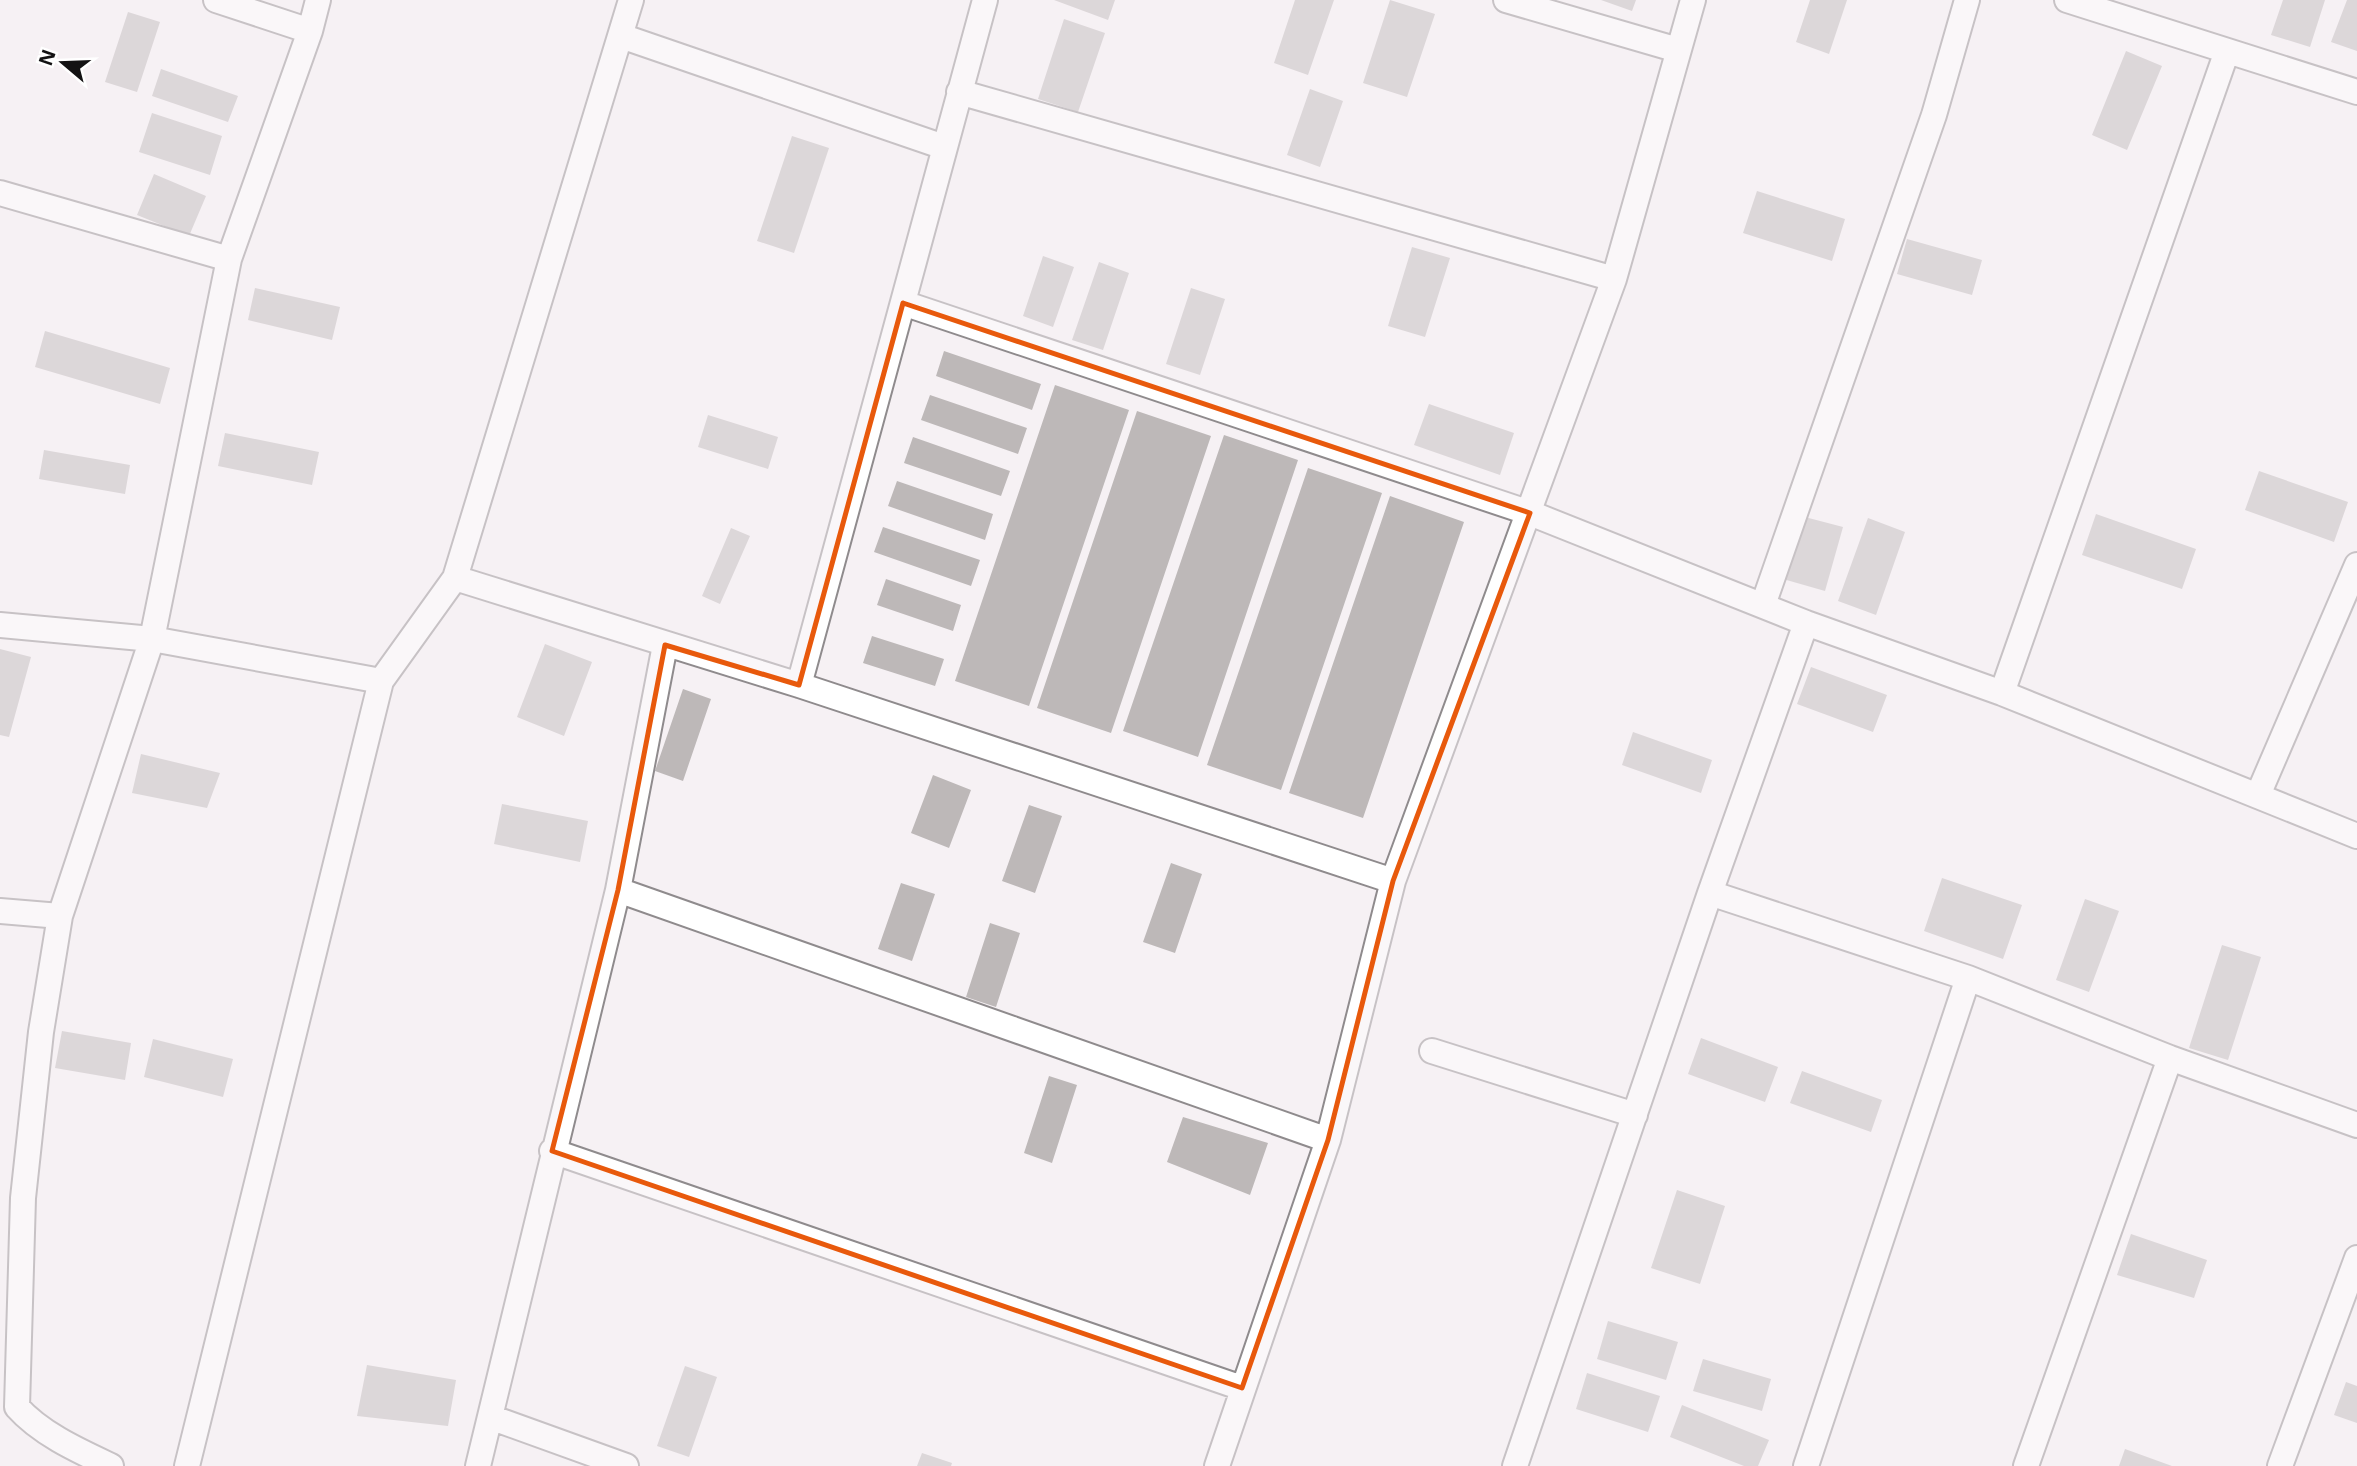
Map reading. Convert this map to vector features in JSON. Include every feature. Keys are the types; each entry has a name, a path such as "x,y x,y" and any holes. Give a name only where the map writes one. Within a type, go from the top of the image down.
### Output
{"street":[{"path":"216,0 310,31"},
{"path":"111,1466 78,1459 29,1420 18,1407 16,1391 23,1198 41,1032 60,916 152,639 229,259 310,31 317,0"},
{"path":"187,1466 381,681 455,578 631,0"},
{"path":"799,685 985,0"},
{"path":"1506,0 1678,50"},
{"path":"1217,1466 1328,1140 1394,881 1614,279 1693,0"},
{"path":"1763,605 1934,115 1967,0"},
{"path":"2067,0 2357,92"},
{"path":"621,36 944,147"},
{"path":"2002,693 2227,51"},
{"path":"958,92 1614,279"},
{"path":"0,193 229,259"},
{"path":"903,303 1530,513 1806,622 2002,693 2357,836"},
{"path":"2258,795 2357,565"},
{"path":"455,578 799,685 1394,881"},
{"path":"1515,1466 1710,893 1806,622"},
{"path":"0,625 152,639 381,681"},
{"path":"478,1466 552,1151 618,890 665,645"},
{"path":"618,890 1328,1140"},
{"path":"1710,893 1968,978 2170,1058 2357,1125"},
{"path":"0,911 60,916"},
{"path":"1806,1466 1968,978"},
{"path":"1432,1051 1634,1115"},
{"path":"2026,1466 2170,1058"},
{"path":"552,1151 1242,1388"},
{"path":"2280,1466 2357,1258"},
{"path":"490,1417 626,1466"}],"highlighted area":[{"path":"903,303 1530,513 1393,881 1328,1140 1242,1388 552,1151 618,890 665,645 799,685"}],"building":[{"path":"1054,0 1115,0 1108,20"},
{"path":"1295,0 1334,0 1308,75 1274,63"},
{"path":"1390,0 1435,14 1407,97 1363,83"},
{"path":"1601,0 1636,0 1632,11"},
{"path":"1810,0 1847,0 1829,54 1796,42"},
{"path":"2283,0 2325,0 2310,47 2271,35"},
{"path":"2347,0 2357,0 2357,51 2331,42"},
{"path":"128,12 160,22 137,92 105,82"},
{"path":"1064,19 1105,33 1078,112 1038,99"},
{"path":"2126,51 2162,66 2127,150 2092,135"},
{"path":"161,69 238,96 228,122 152,96"},
{"path":"1310,89 1343,101 1320,167 1287,155"},
{"path":"152,113 222,136 210,175 139,152"},
{"path":"792,136 829,148 794,253 757,241"},
{"path":"154,174 206,196 189,236 137,215"},
{"path":"1757,191 1845,219 1832,261 1743,233"},
{"path":"1907,239 1982,260 1972,295 1897,274"},
{"path":"1412,247 1450,258 1425,337 1388,326"},
{"path":"1043,256 1074,267 1053,327 1023,316"},
{"path":"1099,262 1129,273 1103,350 1072,340"},
{"path":"255,288 340,307 332,340 248,320"},
{"path":"1191,288 1225,299 1200,375 1166,364"},
{"path":"45,331 170,368 160,404 35,367"},
{"path":"944,351 1041,384 1032,410 936,376"},
{"path":"1055,385 1129,410 1029,706 955,681"},
{"path":"930,395 1027,428 1018,454 921,420"},
{"path":"1429,404 1514,433 1500,475 1414,445"},
{"path":"1137,411 1211,436 1111,733 1037,708"},
{"path":"708,415 778,437 768,469 698,447"},
{"path":"225,433 319,452 312,485 218,466"},
{"path":"1224,435 1298,460 1198,757 1123,731"},
{"path":"913,437 1010,471 1001,496 904,463"},
{"path":"44,450 130,465 125,494 39,479"},
{"path":"1308,468 1382,493 1281,790 1207,765"},
{"path":"2259,471 2348,502 2334,542 2245,510"},
{"path":"897,481 993,514 985,540 888,506"},
{"path":"1390,496 1464,522 1363,818 1289,793"},
{"path":"2096,514 2196,549 2182,589 2082,555"},
{"path":"1801,516 1843,527 1825,591 1783,579"},
{"path":"1868,518 1905,532 1876,615 1838,601"},
{"path":"883,527 980,560 971,586 874,552"},
{"path":"731,528 750,536 720,604 702,596"},
{"path":"886,579 961,605 953,631 877,605"},
{"path":"872,636 944,659 935,686 863,663"},
{"path":"545,644 592,662 564,736 517,717"},
{"path":"0,649 31,657 9,737 0,735"},
{"path":"1811,667 1887,695 1873,732 1797,704"},
{"path":"683,689 711,699 683,781 655,771"},
{"path":"1633,732 1712,760 1701,793 1622,765"},
{"path":"141,754 220,773 207,808 132,793"},
{"path":"933,775 971,790 949,848 911,833"},
{"path":"502,804 588,821 580,862 494,844"},
{"path":"1029,805 1062,816 1035,893 1002,881"},
{"path":"1171,863 1202,874 1175,953 1143,942"},
{"path":"1942,878 2022,905 2003,959 1924,931"},
{"path":"901,883 935,894 912,961 878,949"},
{"path":"2085,899 2119,911 2089,992 2056,980"},
{"path":"990,923 1020,933 996,1007 966,997"},
{"path":"2222,945 2261,957 2228,1060 2189,1048"},
{"path":"62,1031 131,1043 125,1080 55,1068"},
{"path":"1701,1038 1778,1067 1765,1102 1688,1074"},
{"path":"153,1039 233,1059 223,1097 144,1077"},
{"path":"1802,1071 1882,1100 1871,1132 1790,1103"},
{"path":"1049,1076 1077,1085 1052,1163 1024,1153"},
{"path":"1183,1117 1268,1143 1250,1195 1167,1162"},
{"path":"1677,1190 1725,1206 1700,1284 1651,1268"},
{"path":"2131,1234 2207,1260 2194,1298 2117,1275"},
{"path":"1608,1321 1678,1342 1666,1380 1597,1359"},
{"path":"1703,1359 1771,1379 1762,1411 1693,1391"},
{"path":"367,1365 456,1380 448,1426 357,1416"},
{"path":"685,1366 717,1377 689,1457 657,1446"},
{"path":"1587,1373 1660,1396 1648,1432 1576,1409"},
{"path":"2346,1382 2357,1386 2357,1423 2334,1415"},
{"path":"1682,1405 1769,1440 1758,1466 1744,1466 1670,1437"},
{"path":"2125,1449 2172,1466 2119,1466"},
{"path":"922,1453 952,1463 951,1466 917,1466"}]}
